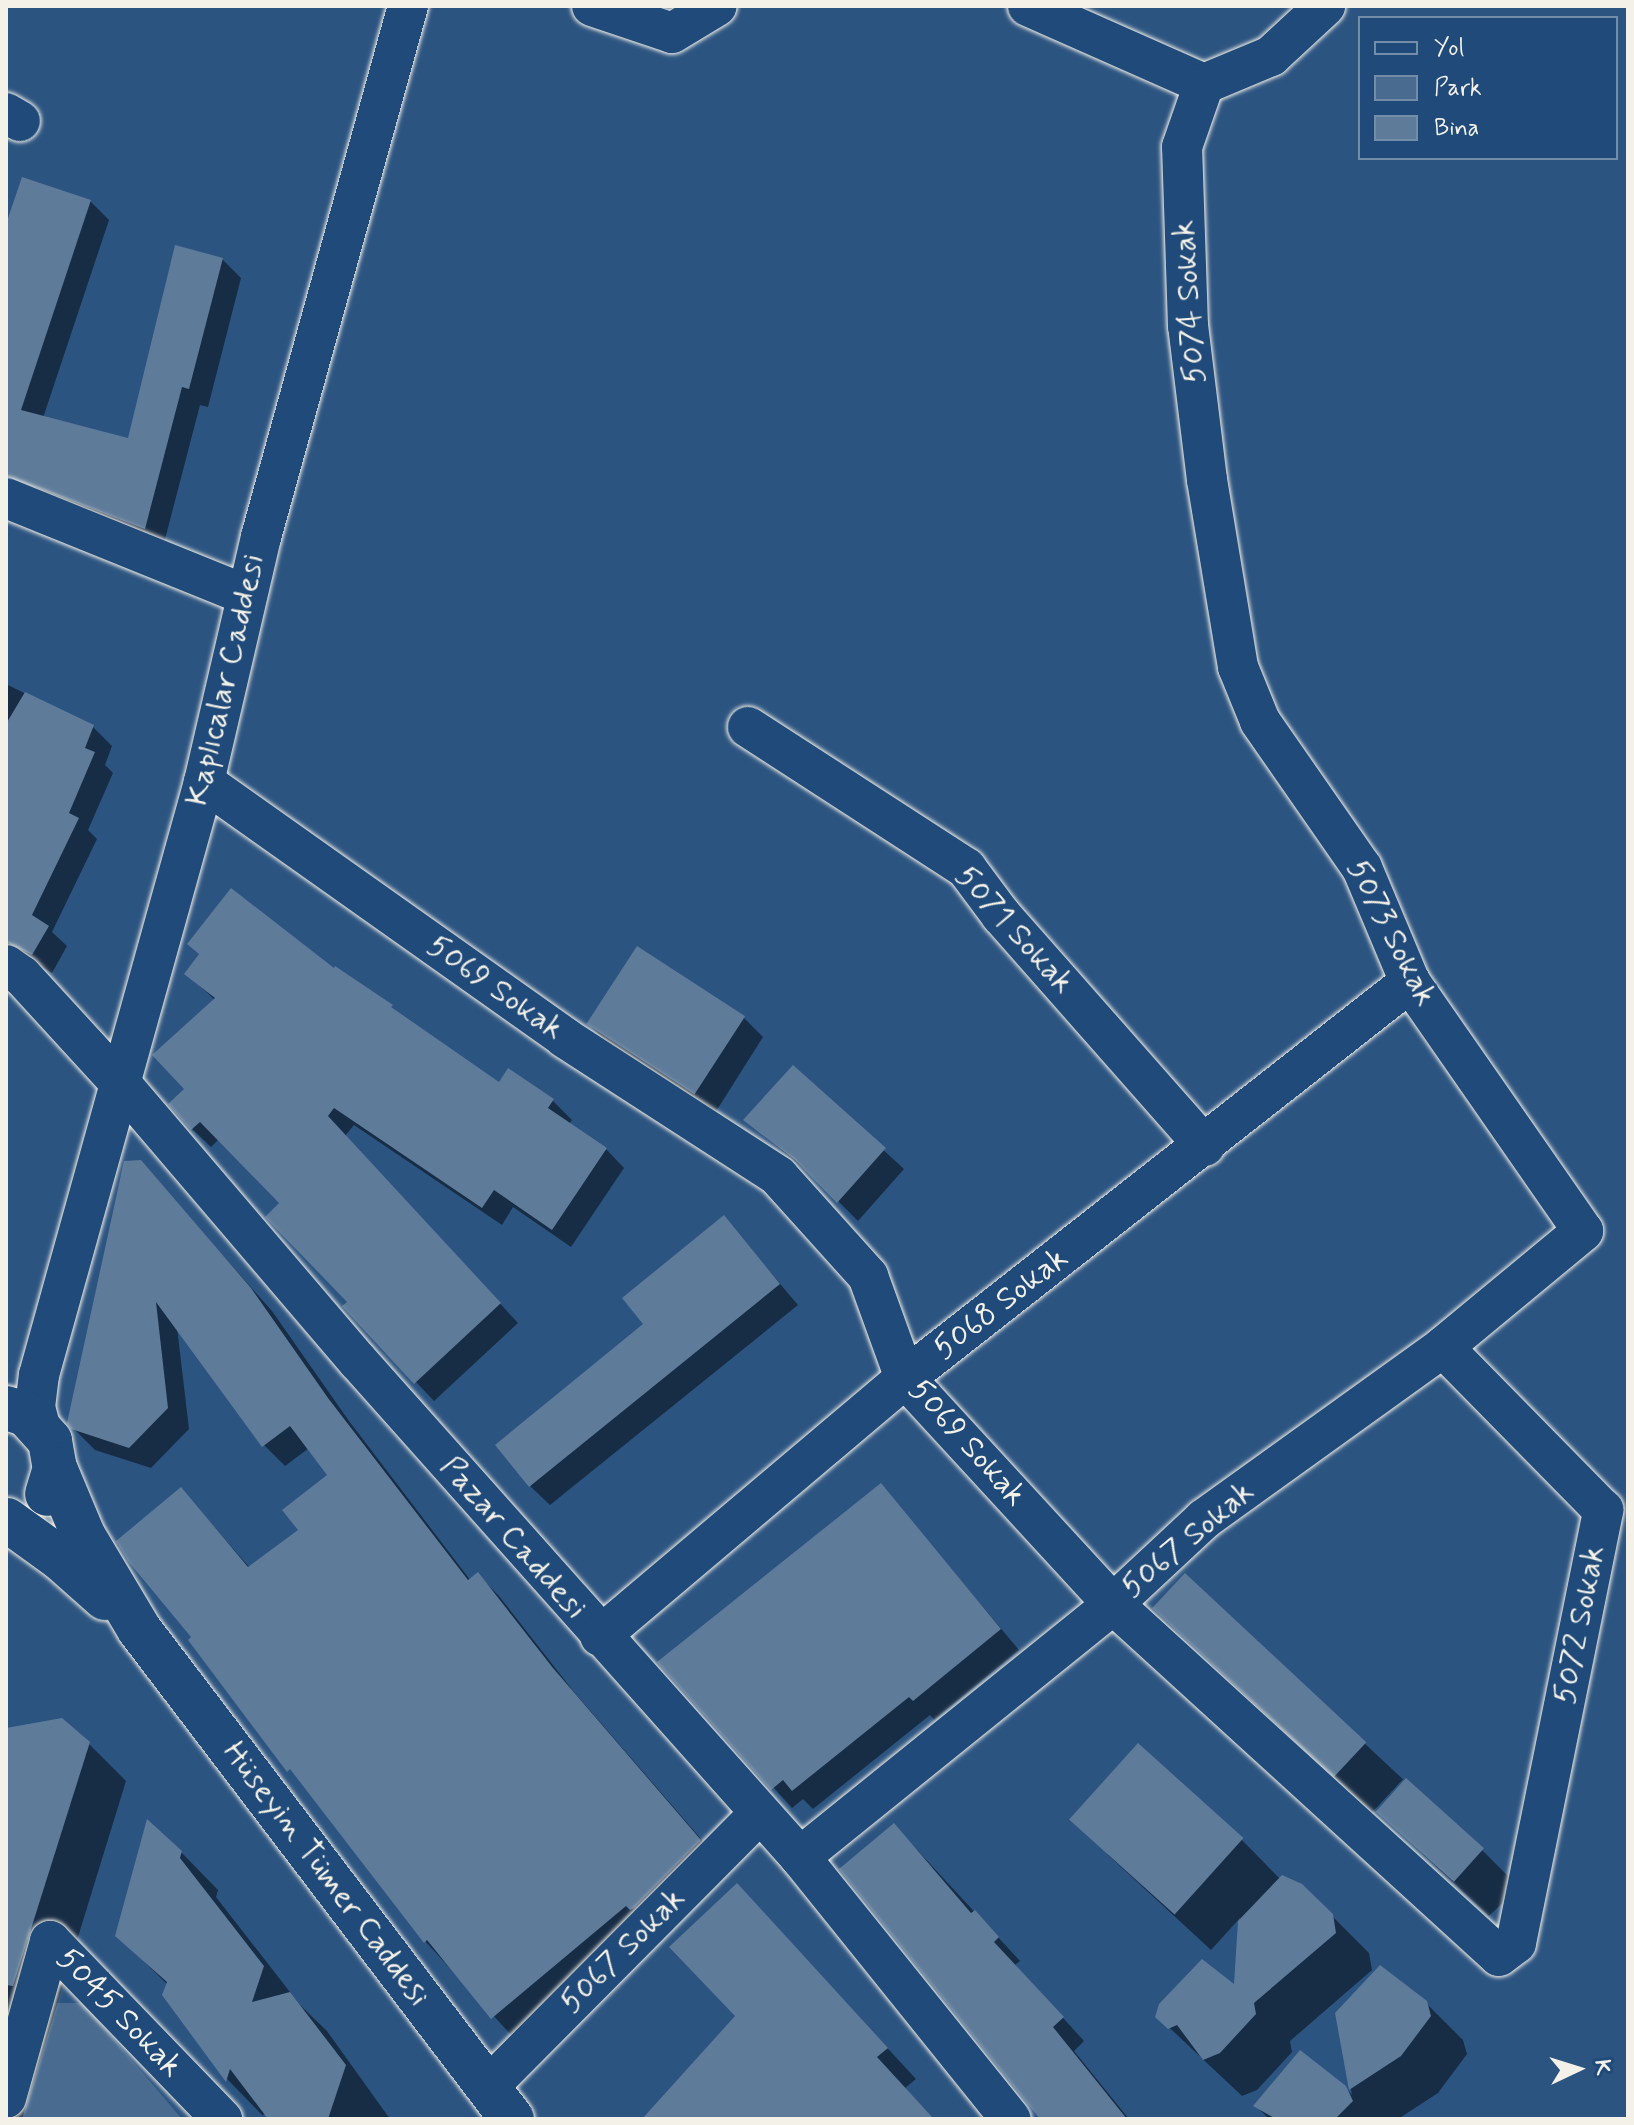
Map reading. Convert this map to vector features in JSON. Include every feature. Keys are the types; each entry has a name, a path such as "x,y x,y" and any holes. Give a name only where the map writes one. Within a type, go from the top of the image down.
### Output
{"main road":[{"name":"Hüseyin Tümer Caddesi","path":"23,1417 50,1441 55,1468 83,1535 139,1629 500,2103"},
{"name":"Hüseyin Tümer Caddesi","path":"6,1521 33,1510 46,1496 55,1468"},
{"name":"Hüseyin Tümer Caddesi","path":"6,1521 61,1559 139,1629"}],"street":[{"name":"Kaplıcalar Caddesi","path":"23,1417 35,1407 46,1355 204,782 246,595 408,6"},
{"path":"592,6 672,33 717,6"},
{"path":"1028,6 1204,84 1271,56 1325,6"},
{"name":"5074 Sokak","path":"1204,84 1182,147 1188,326 1207,480 1238,667"},
{"path":"6,498 246,595"},
{"name":"5073 Sokak","path":"1238,667 1260,721 1362,868 1410,982 1583,1231"},
{"name":"5071 Sokak","path":"748,727 966,868 1001,915 1205,1146"},
{"name":"5069 Sokak","path":"204,782 565,1038 778,1176 868,1276 905,1378 1113,1604 1499,1956"},
{"name":"Pazar Caddesi","path":"6,965 22,976 122,1085 357,1360 800,1857 1011,2119"},
{"name":"5068 Sokak","path":"600,1636 905,1378 1205,1146 1410,982"},
{"name":"5067 Sokak","path":"800,1857 1113,1604 1204,1519 1443,1347 1583,1231"},
{"name":"5072 Sokak","path":"1443,1347 1603,1510 1516,1943 1499,1956"},
{"path":"6,1395 32,1374 46,1355"},
{"name":"5067 Sokak","path":"500,2103 759,1814"},
{"name":"5045 Sokak","path":"6,2098 50,1941 222,2119"}],"green space":[{"path":"56,2003 83,2003 182,2119 17,2119"}],"building":[{"path":"22,177 91,200 21,410 128,438 175,245 223,258 189,389 182,387 145,529 6,476 6,224"},
{"path":"25,692 94,725 85,748 95,752 69,813 79,818 32,915 49,926 32,955 6,942 6,724"},
{"path":"231,888 334,968 393,1005 391,1007 499,1082 508,1068 554,1099 548,1108 607,1148 552,1230 494,1190 482,1208 334,1108 328,1116 501,1303 414,1384 342,1306 347,1302 265,1217 279,1203 200,1122 191,1130 168,1104 184,1089 152,1055 215,998 184,974 199,954 187,944"},
{"path":"637,946 745,1016 695,1094 586,1024"},
{"path":"793,1065 886,1148 837,1203 795,1160 743,1120"},
{"path":"141,1160 251,1288 328,1398 468,1580 478,1572 553,1668 701,1840 634,1908 630,1910 626,1906 491,2019 427,1940 424,1943 290,1769 287,1772 188,1640 191,1637 128,1561 116,1541 181,1487 248,1567 298,1530 282,1510 327,1475 290,1426 262,1447 156,1302 168,1408 129,1448 71,1429 67,1423 124,1161"},
{"path":"724,1215 780,1284 529,1487 495,1445 643,1324 622,1298"},
{"path":"881,1483 1001,1629 913,1701 909,1697 792,1791 783,1780 771,1790 657,1662"},
{"path":"1185,1573 1366,1742 1334,1777 1152,1608"},
{"path":"62,1718 90,1742 13,1986 6,1985 6,1728"},
{"path":"1138,1743 1244,1838 1175,1915 1069,1820"},
{"path":"1406,1778 1484,1848 1454,1882 1376,1811"},
{"path":"147,1819 182,1851 180,1858 264,1966 252,2002 290,1992 346,2065 328,2119 268,2119 230,2069 226,2082 162,1995 167,1982 115,1936"},
{"path":"894,1823 971,1913 975,1910 999,1937 994,1942 1064,2017 1053,2027 1127,2119 1040,2119 839,1869"},
{"path":"1282,1875 1302,1884 1333,1914 1336,1933 1254,2003 1256,2014 1220,2053 1203,2060 1177,2025 1168,2029 1155,2017 1159,2004 1202,1959 1234,1984 1238,1921"},
{"path":"737,1883 888,2048 877,2057 934,2119 642,2119 735,2016 669,1947"},
{"path":"1380,1965 1427,2001 1431,2016 1401,2056 1349,2090 1335,2013"},
{"path":"1300,2050 1346,2086 1353,2101 1335,2119 1276,2119 1253,2106"}]}
